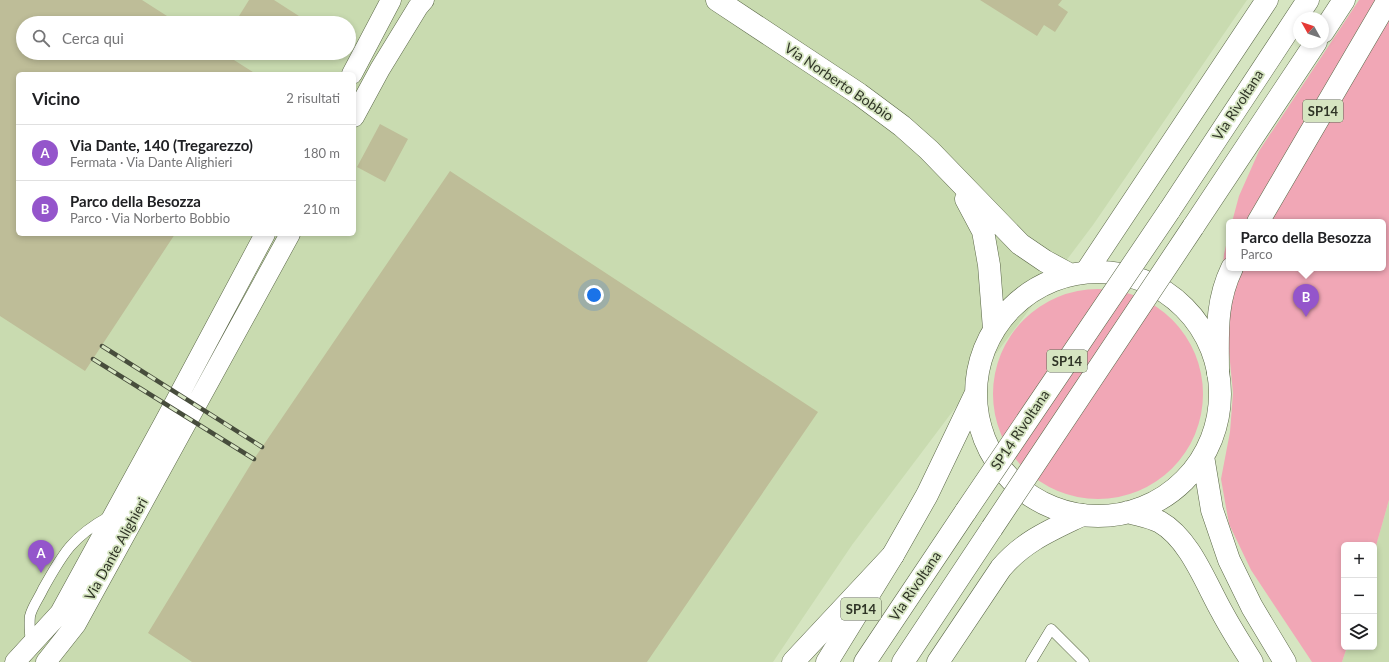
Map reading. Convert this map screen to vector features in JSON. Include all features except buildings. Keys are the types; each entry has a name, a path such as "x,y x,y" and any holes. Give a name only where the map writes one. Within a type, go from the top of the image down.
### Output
{"main road":[{"name":"Via Norberto Bobbio","path":"717,0 889,116 914,136 953,174 1020,244 1045,261 1078,273"},
{"path":"1078,273 1267,0"},
{"name":"Via Rivoltana","path":"1169,211 1308,0"},
{"path":"1329,23 1344,0"},
{"name":"SP14","path":"1260,219 1388,0"},
{"name":"SP14","path":"903,662 1312,48"},
{"name":"Via Norberto Bobbio","path":"953,174 982,231 989,264 994,328"},
{"name":"SP14 Rivoltana","path":"966,511 1169,211"},
{"path":"1218,372 1217,330 1219,306 1224,287 1231,271"},
{"name":"Via Norberto Bobbio","path":"1115,272 1134,277 1152,284 1176,299 1190,312 1201,328 1214,354 1218,372 1220,391 1219,411 1215,430 1203,456 1192,472 1171,492 1146,506 1110,516 1082,515 1055,509 1038,501 1023,491 1002,471 992,456 984,440 976,412 975,394 980,360 994,328 1010,308 1030,292 1049,282 1078,273 1115,272"},
{"name":"SP14","path":"827,662 893,555 927,495 975,394"},
{"path":"1203,456 1212,510 1229,560 1252,607 1285,662"},
{"name":"Via Rivoltana","path":"865,662 966,511"},
{"name":"Via Norberto Bobbio","path":"1128,512 1160,522 1182,542 1201,569 1222,613 1252,662"},
{"path":"938,662 999,571 1012,556 1035,538 1082,515"},
{"path":"793,662 893,555"}],"street":[{"path":"380,69 356,67 392,0"},
{"path":"356,113 380,69 418,7 424,0"},
{"name":"Via Dante Alighieri","path":"15,662 60,613 114,514 172,427 289,236"},
{"name":"Via Dante Alighieri","path":"46,662 76,624 262,239 278,255"}],"lane":[{"path":"1031,662 1051,629 1084,662"}],"shaded area":[{"path":"0,0 1247,0 1093,225 852,545 773,662 0,662"},
{"path":"1359,0 1389,0 1389,500 1377,542 1341,542 1341,650 1346,650 1342,662 1312,662 1251,570 1229,524 1221,479 1230,432 1233,393 1228,341 1220,293 1226,246 1226,271 1386,271 1386,219 1233,219 1239,196 1259,151 1327,48 1329,48 1329,45"},
{"path":"1088,289 1108,289 1129,293 1148,301 1165,313 1179,327 1191,344 1199,363 1203,384 1203,404 1199,425 1191,444 1179,461 1165,475 1148,487 1129,495 1108,499 1088,499 1067,495 1048,487 1031,475 1017,461 1005,444 997,425 993,404 993,384 997,363 1005,344 1017,327 1031,313 1048,301 1067,293"},
{"path":"1389,500 1389,662 1342,662 1346,650 1377,650 1377,542"}],"railway":[{"path":"102,346 262,447"},
{"path":"93,359 254,459"}],"place":[{"name":"Parco della Besozza","path":"1306,317"},
{"name":"Via Dante, 140 (Tregarezzo)","path":"41,573"}]}
